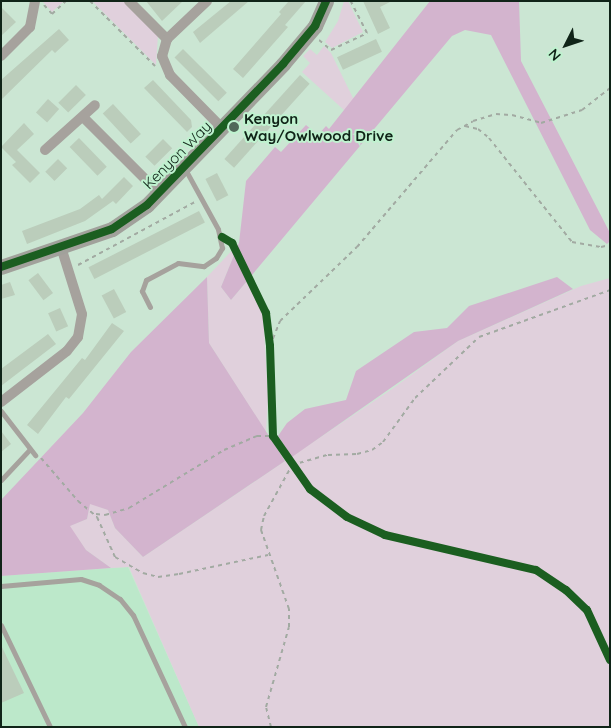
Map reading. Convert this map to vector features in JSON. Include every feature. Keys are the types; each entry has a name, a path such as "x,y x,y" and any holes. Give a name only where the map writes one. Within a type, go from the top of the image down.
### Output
{"street":[{"path":"1,56 30,27 35,1"},
{"path":"129,1 167,39"},
{"path":"207,1 167,39 163,49 165,66 223,129"},
{"name":"Kenyon Way","path":"1,267 61,247 125,221 160,194 223,129 310,32 326,1"},
{"path":"44,150 95,105"},
{"path":"83,117 160,194"},
{"path":"1,402 67,351 78,337 82,314 61,247"}],"lane":[{"path":"150,307 142,291 146,280 178,263 204,266 216,258 222,248 218,229 185,168"},
{"path":"1,411 34,455"},
{"path":"1,480 30,450"},
{"path":"1,586 81,579 120,599 133,615 183,726"},
{"path":"1,625 50,727"}],"path":[{"path":"41,1 52,14 66,1"},
{"path":"90,1 153,65 165,66"},
{"path":"310,32 331,50 366,33 351,1"},
{"path":"270,346 273,333 286,314 357,247 465,126 496,114 512,114 541,123 582,110 610,88"},
{"path":"465,126 478,129 489,138 572,242 601,247 610,244"},
{"path":"68,270 202,199"},
{"path":"271,727 266,707 289,627 289,609 282,583 268,555 261,530 264,516 295,468 328,455 357,454 372,450 383,442 415,398 479,337 610,290"},
{"path":"268,330 270,355"},
{"path":"94,514 105,515 129,508 224,450 257,436 272,432 278,443"},
{"path":"34,455 44,459 78,501 94,514 115,557 150,575 179,574 268,555"},
{"path":"288,458 295,468"}],"shaded area":[{"path":"42,1 64,1 52,12"},
{"path":"92,1 124,1 158,35 156,65"},
{"path":"344,1 348,1 363,32 332,48 325,42 338,21"},
{"path":"430,1 519,1 521,61 610,233 610,241 607,244 590,230 491,35 465,30 452,36 231,300 221,287 239,243 246,181 275,147 281,152 306,125 318,135 326,126 329,129"},
{"path":"324,46 331,53 354,100 345,111 302,72 310,63 303,56 310,49 317,55"},
{"path":"239,243 221,287 231,300 248,280 263,313 268,398 266,432 209,343 207,277"},
{"path":"207,277 209,343 285,461 143,557 115,528 108,510 90,504 87,519 70,526 86,550 111,568 1,576 1,500 83,413 131,352"},
{"path":"557,277 573,289 458,341 292,457 278,436 287,423 305,409 346,400 356,371 414,332 447,328 469,306"},
{"path":"610,278 610,727 199,727 129,567 111,568 86,550 69,526 87,519 90,503 108,510 115,528 143,557 392,389 458,341 581,286"},
{"path":"128,567 199,727 1,727 1,576"}],"building":[{"path":"146,1 183,1 162,21"},
{"path":"231,1 249,1 200,43 193,32"},
{"path":"289,1 306,1 285,25 288,27 243,78 233,69 281,14 279,12"},
{"path":"363,1 392,1 380,7 390,28 378,34"},
{"path":"1,7 16,22 1,36"},
{"path":"59,29 69,40 55,53 52,50 1,100 1,80"},
{"path":"376,39 382,52 343,70 337,57"},
{"path":"183,49 227,93 218,101 175,57"},
{"path":"300,75 310,84 234,168 224,159"},
{"path":"153,80 191,120 192,127 187,132 144,88"},
{"path":"76,85 86,95 68,113 58,103"},
{"path":"48,99 59,109 47,122 36,112"},
{"path":"113,104 141,134 131,144 103,114"},
{"path":"24,123 34,134 17,150 40,173 30,183 12,165 16,162 1,147"},
{"path":"79,138 107,167 97,176 70,147"},
{"path":"163,139 172,148 155,166 145,157"},
{"path":"58,159 67,168 54,181 45,172"},
{"path":"217,173 228,195 217,201 205,179"},
{"path":"124,177 133,186 116,204 113,201 85,221 27,244 22,231 80,209 99,195 102,199"},
{"path":"199,211 205,223 94,279 89,267"},
{"path":"38,273 53,293 43,300 28,280"},
{"path":"10,282 15,295 1,299 1,285"},
{"path":"114,289 126,312 114,319 102,296"},
{"path":"60,308 68,326 56,332 48,313"},
{"path":"112,323 124,331 69,399 66,397 38,434 27,425 82,358 85,360"},
{"path":"48,334 56,344 1,386 1,369"},
{"path":"1,431 11,444 1,452"},
{"path":"1,645 24,693 1,703"}],"cycle path":[{"path":"1,267 112,229 147,205 283,64 315,26 326,1"},
{"path":"222,237 232,243 266,313 270,346 273,436 310,489 347,517 385,535 536,570 566,590 587,610 610,660"}],"place":[{"name":"Kenyon Way/Owlwood Drive","path":"234,127"}]}
